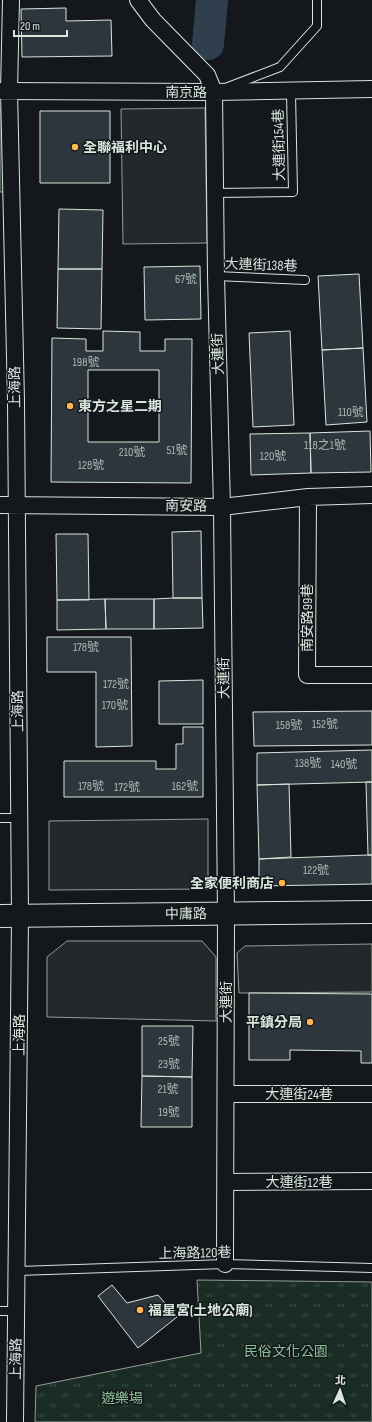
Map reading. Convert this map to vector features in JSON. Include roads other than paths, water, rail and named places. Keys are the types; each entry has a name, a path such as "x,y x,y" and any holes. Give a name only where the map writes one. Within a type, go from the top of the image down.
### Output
{"street":[{"name":"上海路","path":"11,0 4,91 9,209 17,504 19,818 10,916 18,1271 15,1422"},
{"path":"138,0 154,20 207,75 214,92"},
{"name":"南京路","path":"4,91 291,92 372,89"},
{"name":"大連街","path":"214,92 216,276 222,507 226,914 227,1094 225,1264"},
{"name":"南安路","path":"0,504 222,507 308,497 372,494"},
{"name":"南安路99巷","path":"308,497 307,675 372,675"},
{"name":"中庸路","path":"10,916 372,912"},
{"name":"大連街24巷","path":"227,1094 372,1094"},
{"name":"大連街12巷","path":"226,1182 372,1181"}],"lane":[{"path":"214,92 280,67 317,26 317,0"},
{"name":"大連街154巷","path":"215,194 293,192 291,92"},
{"name":"大連街138巷","path":"216,276 305,280"},
{"path":"0,818 19,818"},
{"name":"上海路120巷","path":"18,1271 225,1264 372,1268"},
{"path":"0,1311 17,1311"}],"waterway":[{"path":"208,44 212,0"}],"place":[{"name":"全聯福利中心","path":"75,147"},
{"name":"東方之星二期","path":"70,406"},
{"name":"全家便利商店","path":"282,883"},
{"name":"平鎮分局","path":"310,1022"},
{"name":"福星宮(土地公廟)","path":"140,1310"}],"park label":[{"name":"民俗文化公園","path":"286,1351"},
{"name":"遊樂場","path":"122,1398"}]}
